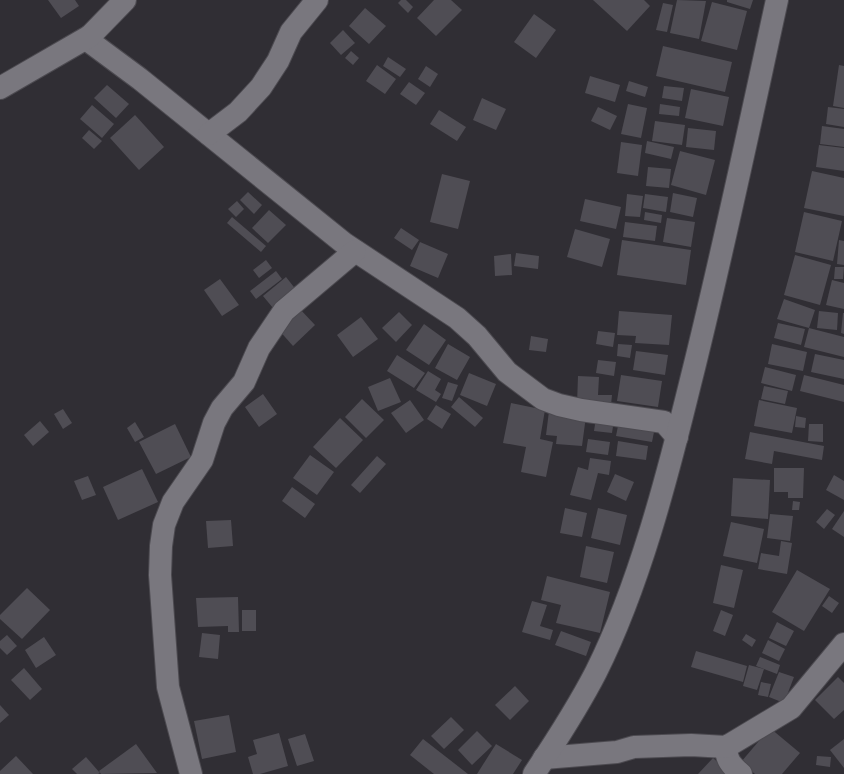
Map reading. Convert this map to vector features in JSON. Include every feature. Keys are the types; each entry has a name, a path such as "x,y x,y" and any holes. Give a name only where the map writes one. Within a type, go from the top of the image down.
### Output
{"street":[{"path":"0,88 88,38 125,0"},
{"path":"209,134 238,112 261,87 278,61 291,32 317,0"},
{"path":"539,766 595,672 619,617 641,556 677,437 718,272 777,0"},
{"path":"88,38 355,251 457,318 477,336 506,372 543,399 559,405 581,410 664,422 677,437"},
{"path":"191,774 168,687 160,575 161,546 164,525 173,502 202,460 214,423 222,408 244,382 258,348 284,311 355,251"},
{"path":"539,766 617,752 634,747 691,745 726,747 791,708 844,644"},
{"path":"726,747 726,755 730,764 740,774"}],"building":[{"path":"48,0 75,0 79,6 61,18"},
{"path":"401,0 406,0 413,7 408,13 398,3"},
{"path":"434,0 451,0 462,10 436,36 417,18"},
{"path":"593,0 644,0 650,6 627,31"},
{"path":"677,0 706,1 699,39 670,33"},
{"path":"727,0 753,0 750,9 727,2"},
{"path":"712,2 747,11 737,50 701,41"},
{"path":"663,3 673,5 667,32 656,30"},
{"path":"365,8 386,26 369,44 349,26"},
{"path":"534,14 556,30 536,58 514,42"},
{"path":"343,30 355,43 341,55 330,43"},
{"path":"663,46 732,62 725,92 656,76"},
{"path":"351,51 359,58 353,65 345,58"},
{"path":"388,57 406,69 400,77 383,66"},
{"path":"377,65 396,79 385,94 366,81"},
{"path":"839,65 844,66 844,108 833,106"},
{"path":"426,66 438,74 430,87 418,79"},
{"path":"590,76 620,85 615,102 585,93"},
{"path":"629,81 648,87 645,97 626,91"},
{"path":"409,82 425,93 416,105 400,94"},
{"path":"107,85 129,104 116,118 94,98"},
{"path":"664,86 684,88 682,101 662,98"},
{"path":"691,89 729,97 723,126 685,118"},
{"path":"482,98 506,109 496,130 473,120"},
{"path":"628,104 647,108 641,138 621,134"},
{"path":"660,104 680,107 679,116 659,114"},
{"path":"92,105 114,124 102,138 80,119"},
{"path":"598,107 617,116 610,130 591,121"},
{"path":"828,107 844,109 844,127 826,124"},
{"path":"439,110 466,127 457,141 430,124"},
{"path":"135,115 164,147 139,170 110,138"},
{"path":"655,121 685,125 682,145 652,141"},
{"path":"822,126 844,129 844,147 820,144"},
{"path":"688,128 716,131 714,150 686,147"},
{"path":"89,130 102,141 94,149 82,138"},
{"path":"647,141 674,147 671,159 645,153"},
{"path":"621,142 642,145 638,176 617,173"},
{"path":"819,145 844,148 844,171 816,167"},
{"path":"680,151 715,160 706,195 671,185"},
{"path":"648,167 671,169 669,188 646,186"},
{"path":"812,171 844,178 844,216 804,208"},
{"path":"442,174 470,181 458,229 430,222"},
{"path":"248,192 262,205 254,214 240,200"},
{"path":"673,193 697,198 693,217 670,212"},
{"path":"627,194 643,196 640,217 625,216"},
{"path":"645,194 668,197 666,212 643,208"},
{"path":"585,199 621,207 616,229 580,221"},
{"path":"237,201 244,209 236,217 228,209"},
{"path":"269,210 286,225 268,243 252,228"},
{"path":"645,212 662,215 661,223 644,220"},
{"path":"804,212 842,221 833,261 795,252"},
{"path":"232,217 266,246 261,252 227,223"},
{"path":"667,218 695,222 691,247 663,242"},
{"path":"625,222 657,226 655,241 623,237"},
{"path":"401,228 419,240 412,250 394,238"},
{"path":"575,229 610,239 602,267 567,257"},
{"path":"622,240 691,250 686,285 617,275"},
{"path":"839,240 844,241 844,265 837,264"},
{"path":"420,242 448,254 438,278 410,266"},
{"path":"516,253 539,256 538,269 514,266"},
{"path":"511,254 512,275 495,276 494,256"},
{"path":"795,255 831,265 820,305 784,295"},
{"path":"266,260 272,268 259,278 253,270"},
{"path":"835,267 844,267 843,279 834,279"},
{"path":"276,271 282,279 256,299 250,291"},
{"path":"286,277 301,296 278,314 263,296"},
{"path":"220,279 239,305 222,316 204,290"},
{"path":"832,280 844,283 844,309 826,305"},
{"path":"784,299 815,310 809,328 777,319"},
{"path":"298,307 315,325 293,346 277,328"},
{"path":"619,311 672,315 669,345 635,343 636,336 617,335"},
{"path":"819,311 838,313 837,330 817,328"},
{"path":"399,312 412,325 396,342 382,328"},
{"path":"844,313 844,334 841,333"},
{"path":"361,317 378,339 353,357 337,335"},
{"path":"778,323 805,329 801,345 774,338"},
{"path":"424,324 446,340 429,365 406,350"},
{"path":"809,328 844,337 844,357 804,347"},
{"path":"598,331 615,333 613,347 596,344"},
{"path":"531,336 548,339 546,352 529,350"},
{"path":"448,344 470,357 457,380 435,368"},
{"path":"618,344 632,345 630,358 617,356"},
{"path":"772,344 807,352 803,371 768,364"},
{"path":"636,351 668,355 665,375 633,370"},
{"path":"815,354 844,360 844,379 811,372"},
{"path":"397,355 425,373 414,388 387,371"},
{"path":"598,360 616,362 614,376 596,373"},
{"path":"765,367 796,375 792,391 761,383"},
{"path":"428,371 441,379 435,390 441,394 436,402 416,390"},
{"path":"469,373 496,384 487,406 460,395"},
{"path":"621,375 662,381 658,407 617,401"},
{"path":"804,375 844,385 844,402 800,391"},
{"path":"578,376 599,377 598,395 612,395 611,405 577,404"},
{"path":"390,378 401,402 378,411 368,387"},
{"path":"448,382 458,385 452,401 442,398"},
{"path":"764,386 788,391 785,404 761,399"},
{"path":"263,394 277,414 259,427 245,407"},
{"path":"459,397 483,418 475,427 451,407"},
{"path":"362,399 384,420 366,438 345,417"},
{"path":"410,400 424,420 406,433 391,413"},
{"path":"759,400 797,408 792,433 754,426"},
{"path":"511,403 545,410 540,439 553,442 546,477 521,472 526,447 503,443"},
{"path":"436,405 451,414 442,429 427,419"},
{"path":"63,409 72,423 63,429 54,414"},
{"path":"549,411 586,416 582,446 556,444 557,436 546,435"},
{"path":"796,416 806,418 805,428 795,427"},
{"path":"340,418 363,440 336,468 313,447"},
{"path":"596,418 614,420 612,433 594,431"},
{"path":"40,421 49,432 33,446 24,435"},
{"path":"619,421 655,427 652,442 616,436"},
{"path":"135,422 144,437 135,442 127,428"},
{"path":"175,424 191,457 156,474 139,442"},
{"path":"809,424 823,424 823,442 808,441"},
{"path":"750,432 824,446 822,460 774,451 772,464 745,459"},
{"path":"588,439 610,442 608,455 586,452"},
{"path":"618,441 648,446 646,460 616,456"},
{"path":"310,455 334,472 317,495 293,478"},
{"path":"377,456 386,464 360,493 351,485"},
{"path":"590,458 611,461 609,475 598,473 591,500 570,495 578,467 588,470"},
{"path":"774,468 804,468 803,498 788,498 788,492 774,492"},
{"path":"142,469 158,502 118,520 103,487"},
{"path":"615,474 634,482 626,501 607,492"},
{"path":"834,475 844,481 844,500 826,490"},
{"path":"88,476 96,495 82,500 74,481"},
{"path":"733,478 770,480 768,519 731,516"},
{"path":"292,487 315,504 305,518 282,501"},
{"path":"793,501 800,502 799,510 792,510"},
{"path":"565,508 587,513 582,537 560,533"},
{"path":"598,508 627,515 620,545 591,538"},
{"path":"827,509 835,515 824,529 816,522"},
{"path":"844,511 844,537 832,529"},
{"path":"770,514 793,516 790,541 767,538"},
{"path":"231,520 233,546 208,548 206,521"},
{"path":"731,522 764,529 757,563 723,556"},
{"path":"781,541 792,543 787,574 758,569 761,553 779,556"},
{"path":"586,546 614,552 607,583 580,577"},
{"path":"721,565 743,570 734,608 713,603"},
{"path":"797,570 830,589 804,631 772,612"},
{"path":"547,576 610,592 600,633 556,623 561,605 541,600"},
{"path":"27,588 50,610 22,639 0,619 0,615"},
{"path":"829,596 839,603 832,613 822,606"},
{"path":"238,597 239,632 228,632 228,626 198,627 196,598"},
{"path":"532,601 547,605 540,626 553,630 550,640 522,632"},
{"path":"242,610 256,610 256,631 242,631"},
{"path":"721,610 733,615 725,636 713,631"},
{"path":"777,622 794,631 786,646 769,638"},
{"path":"561,631 591,642 586,656 555,645"},
{"path":"202,633 220,635 218,659 199,657"},
{"path":"746,634 756,640 752,647 742,640"},
{"path":"7,635 17,646 7,655 0,648 0,641"},
{"path":"44,637 56,655 36,668 25,650"},
{"path":"768,640 785,649 779,661 762,653"},
{"path":"696,651 747,666 743,682 691,667"},
{"path":"760,657 780,665 777,674 756,666"},
{"path":"749,665 764,669 757,690 743,686"},
{"path":"24,668 42,689 30,700 11,680"},
{"path":"779,672 794,677 784,703 769,697"},
{"path":"838,677 844,683 844,710 834,719 815,700"},
{"path":"761,682 771,684 768,697 758,695"},
{"path":"515,686 529,701 510,720 495,705"},
{"path":"0,705 9,715 0,723"},
{"path":"229,715 236,752 202,759 194,721"},
{"path":"451,717 464,730 444,749 431,736"},
{"path":"770,728 800,753 782,774 755,774 741,762"},
{"path":"477,731 492,746 472,765 458,750"},
{"path":"279,733 288,766 260,774 253,774 248,757 257,754 253,740"},
{"path":"305,734 314,761 297,766 288,739"},
{"path":"423,739 468,774 434,774 410,755"},
{"path":"844,739 844,768 830,750"},
{"path":"136,744 157,773 101,774 99,771"},
{"path":"496,744 522,760 513,774 477,774"},
{"path":"16,756 33,774 0,774 0,771"},
{"path":"817,756 831,757 830,767 816,765"},
{"path":"86,757 100,773 77,774 72,769"},
{"path":"713,758 731,774 698,774"}]}
